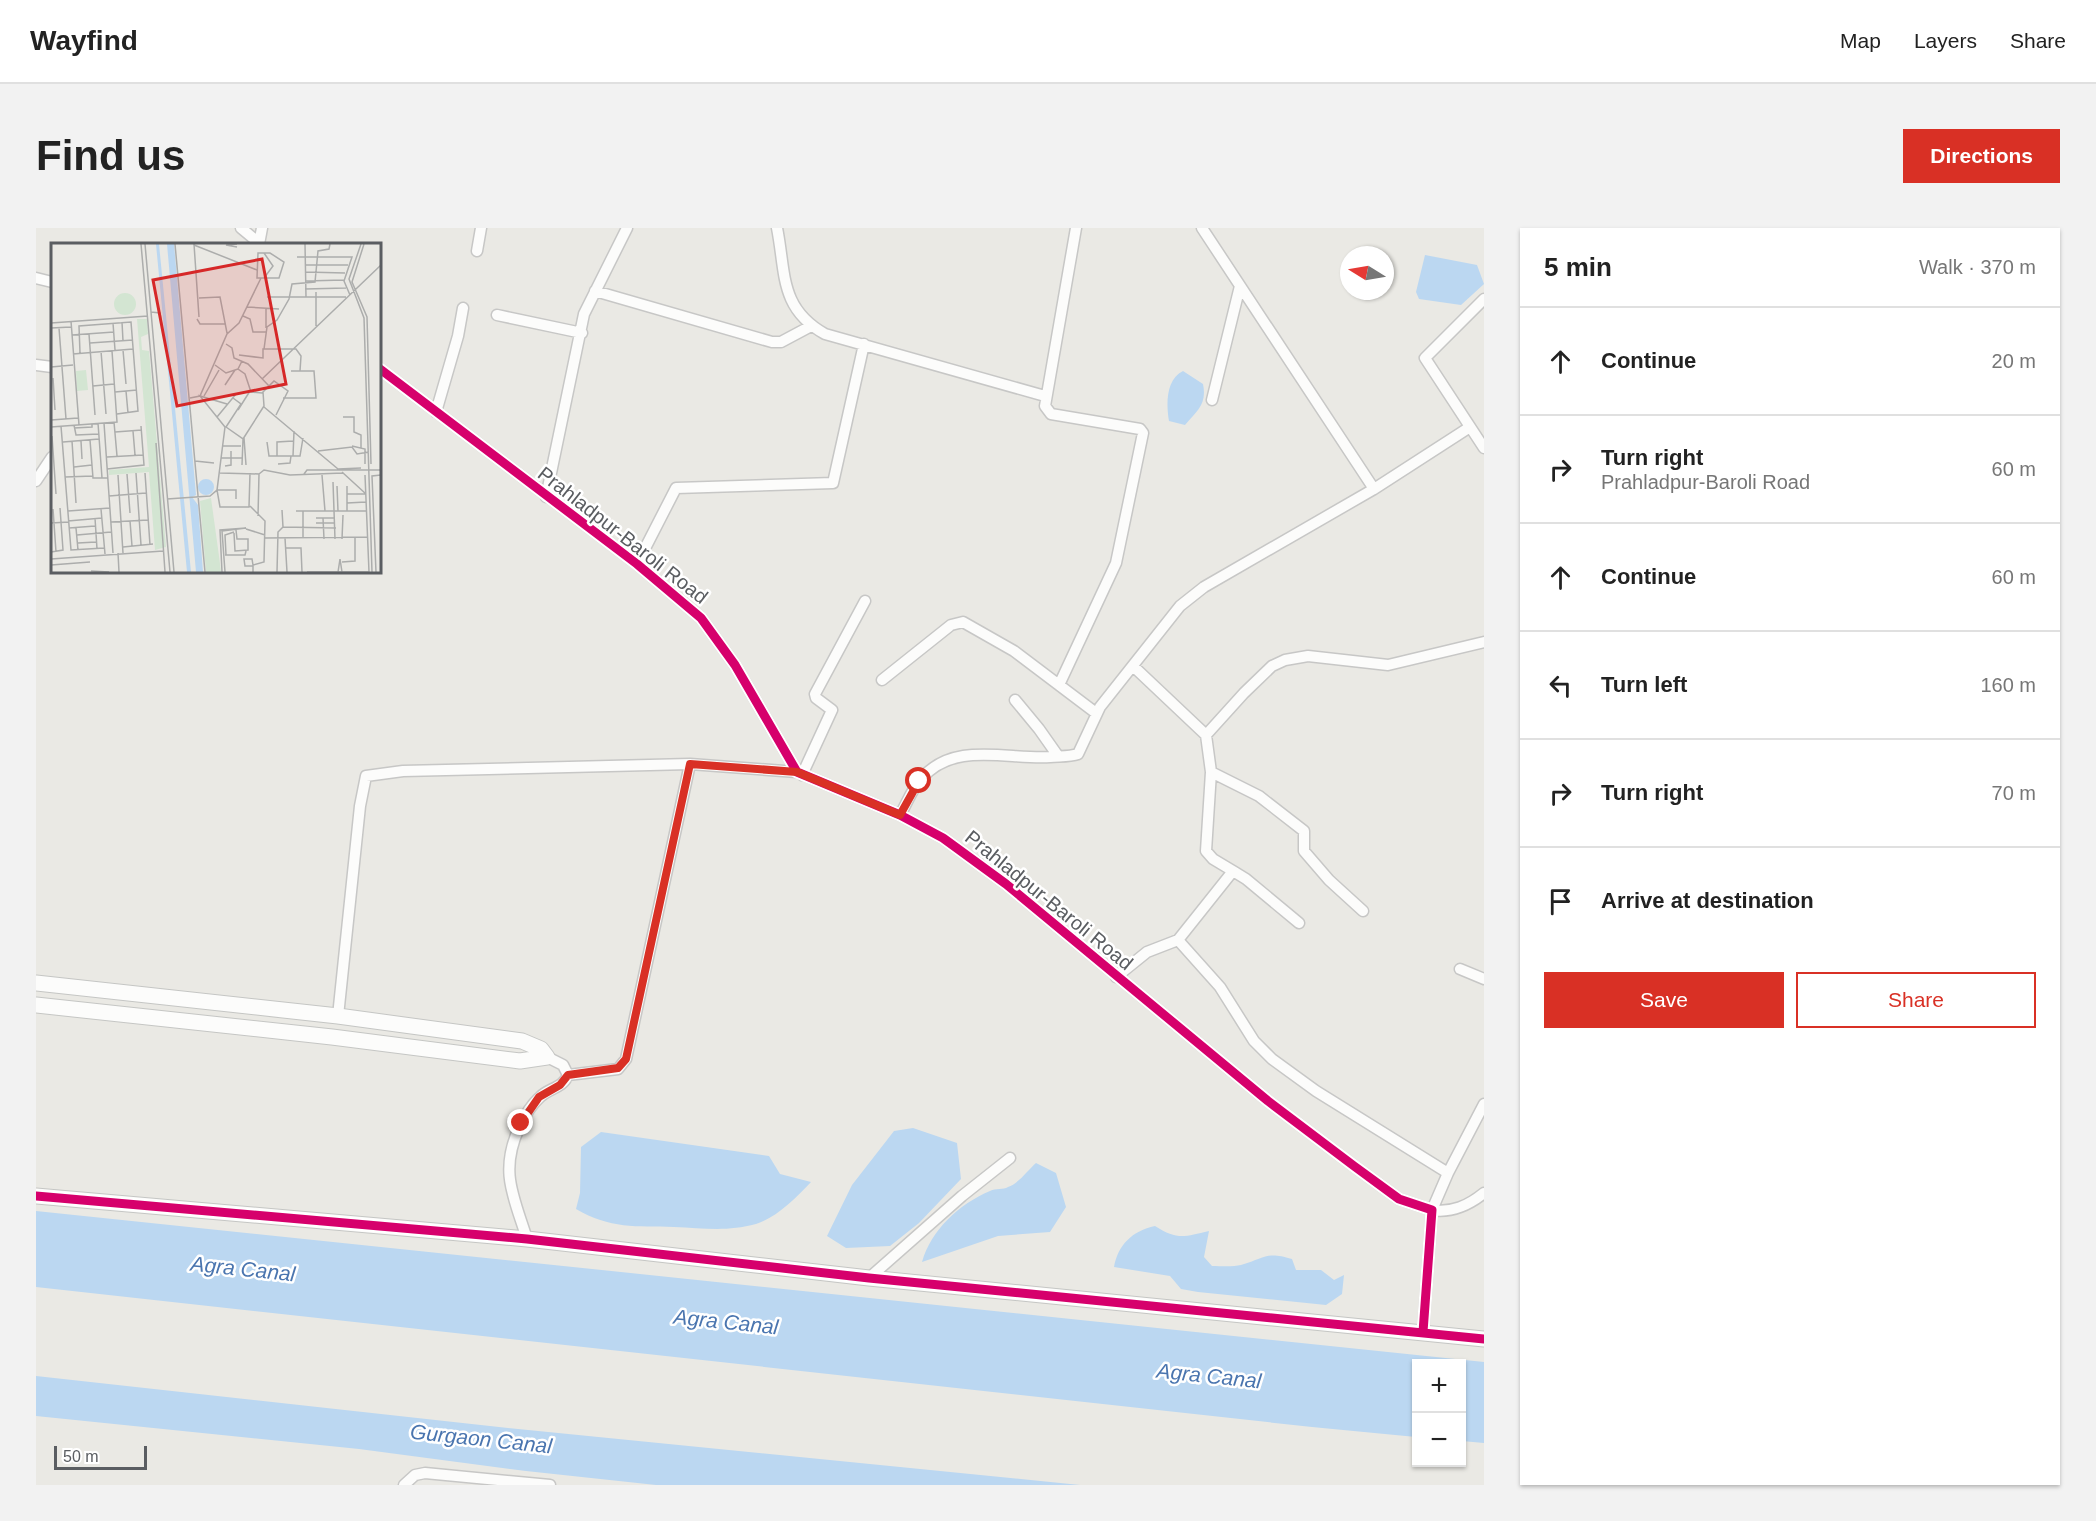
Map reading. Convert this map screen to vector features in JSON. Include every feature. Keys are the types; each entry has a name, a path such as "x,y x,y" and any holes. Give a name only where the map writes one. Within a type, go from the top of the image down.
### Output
{"street":[{"path":"241,228 258,243"},
{"path":"259,243 262,228"},
{"path":"477,251 481,228"},
{"path":"546,497 582,333 584,314 627,228"},
{"path":"777,228 786,291 811,326 825,334 1045,396"},
{"path":"1059,685 1116,563 1143,433 1140,429 1051,414 1045,406 1076,228"},
{"path":"1202,228 1374,489"},
{"path":"36,278 51,282"},
{"path":"1212,400 1240,286"},
{"path":"595,291 772,342 789,339 811,326"},
{"path":"1484,299 1425,358 1484,448"},
{"path":"436,412 458,336 463,308"},
{"path":"496,315 582,333"},
{"path":"637,564 676,488 832,483 864,344"},
{"path":"36,364 51,367"},
{"name":"Prahladpur-Baroli Road","path":"381,370 637,564 701,618 735,665 799,774 900,815 942,838 1006,884 1268,1101 1354,1167 1399,1199 1432,1210"},
{"path":"900,815 919,781 932,769 949,760 976,754 1033,759 1076,755 1096,713 1180,606 1204,587 1374,489 1470,427"},
{"path":"36,481 51,458"},
{"path":"338,1016 360,806 366,776 403,771 690,764 799,774 832,710 816,698 815,694 865,600"},
{"path":"882,680 951,625 963,622 1014,651 1096,713"},
{"path":"1206,735 1272,666 1285,660 1308,656 1388,665 1484,642"},
{"path":"1133,666 1206,735 1211,772 1206,851 1213,859 1246,879 1299,923"},
{"path":"1015,700 1058,756"},
{"path":"568,1075 618,1068 626,1059 690,764"},
{"path":"1211,772 1259,796 1304,831 1304,851 1329,880 1363,911"},
{"path":"1116,977 1147,952 1178,940 1233,871"},
{"path":"1178,940 1220,987 1254,1041 1272,1059 1316,1090 1448,1173"},
{"path":"1460,969 1484,979"},
{"path":"36,983 338,1016 522,1041 533,1044 547,1057 563,1065 568,1075"},
{"path":"36,1005 332,1037 520,1061 547,1057"},
{"path":"527,1239 511,1191 508,1159 513,1141 539,1097 565,1081 568,1075"},
{"path":"1423,1332 1432,1210 1448,1173 1484,1104"},
{"path":"869,1278 962,1196 1010,1158"},
{"path":"1432,1210 1451,1211 1466,1205 1484,1193"},
{"path":"36,1196 527,1239 869,1278 1484,1339"},
{"path":"404,1485 415,1475 425,1473 550,1485"}],"water":[{"path":"1425,255 1477,265 1484,284 1461,305 1419,299 1416,292"},
{"path":"1183,371 1203,384 1204,391 1200,406 1185,425 1169,421 1168,407 1170,386 1177,375"},
{"path":"913,1128 957,1143 961,1179 919,1223 890,1246 846,1248 827,1236 852,1185 894,1131"},
{"path":"601,1132 769,1156 780,1174 811,1182 778,1212 756,1224 715,1229 612,1223 576,1209 580,1193 581,1147"},
{"path":"1036,1163 1056,1173 1066,1207 1050,1232 998,1236 922,1262 932,1239 957,1211 979,1196 1012,1185"},
{"name":"Agra Canal","path":"36,1211 1455,1359 1412,1359 1412,1437 36,1287"},
{"path":"1155,1226 1169,1234 1181,1236 1209,1231 1204,1257 1212,1266 1238,1266 1266,1256 1276,1256 1292,1259 1296,1270 1321,1270 1334,1280 1344,1275 1342,1294 1326,1305 1198,1292 1181,1289 1170,1276 1114,1267 1119,1252 1127,1240 1139,1231"},
{"path":"1466,1360 1484,1362 1484,1443 1466,1441"},
{"name":"Gurgaon Canal","path":"36,1376 508,1428 1080,1485 656,1485 359,1449 36,1416"}],"cycle path":[{"path":"381,370 637,564 701,618 735,665 797,772 900,815 943,838 1006,884 1268,1101 1399,1199 1432,1210 1423,1332"},
{"path":"36,1196 527,1239 869,1278 1484,1339"}],"route":[{"path":"521,1123 539,1097 560,1085 568,1075 618,1068 626,1059 690,764 797,772 900,815 919,781"}]}
